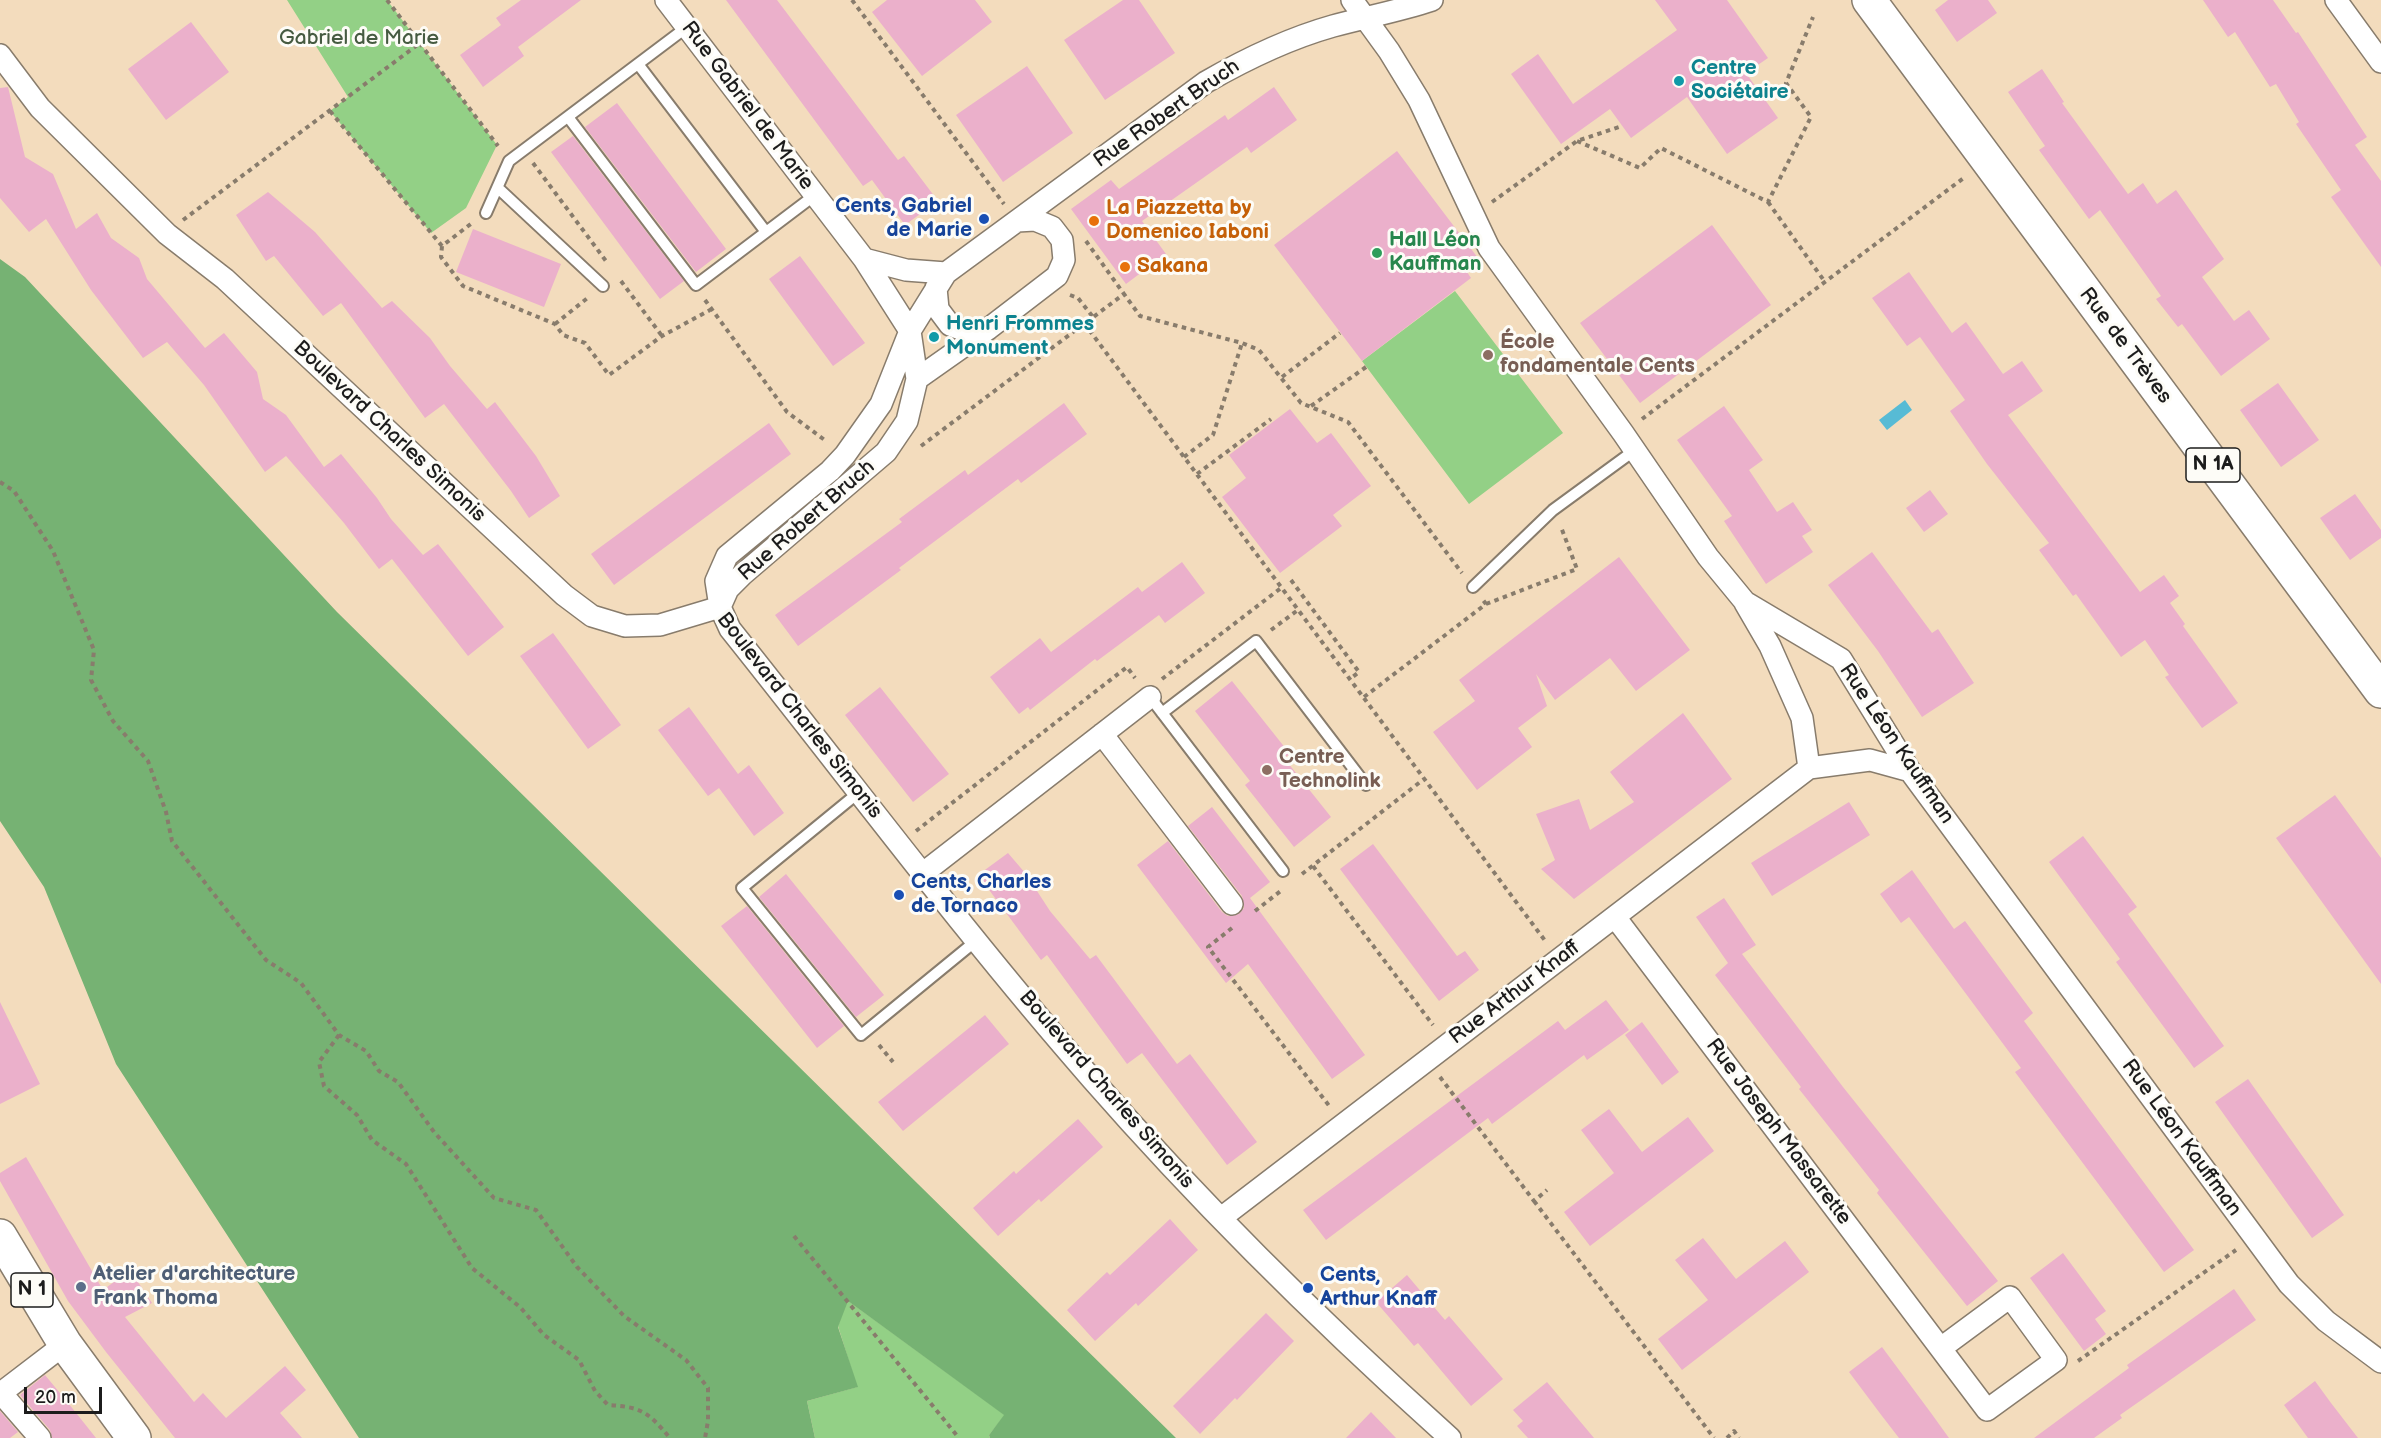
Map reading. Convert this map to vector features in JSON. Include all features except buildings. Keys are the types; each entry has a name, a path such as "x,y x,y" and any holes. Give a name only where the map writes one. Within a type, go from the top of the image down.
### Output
{"main road":[{"name":"Rue de Trèves","path":"1869,0 2381,691"},
{"name":"N 1","path":"0,1236 64,1344 134,1438"}],"street":[{"name":"Rue Gabriel de Marie","path":"666,0 864,259 910,332"},
{"name":"Rue Léon Kauffman","path":"1352,0 1389,51 1419,100 1489,248 1629,441 1708,557 1745,602 1841,659 1910,771 2289,1284 2326,1321 2373,1349 2381,1362"},
{"name":"Rue Robert Bruch","path":"720,607 716,581 727,556 830,471 844,455 881,404 910,332 941,281 1206,82 1248,58 1294,39 1432,0"},
{"path":"2336,0 2381,62"},
{"name":"Boulevard Charles Simonis","path":"0,55 40,108 166,234 225,279 564,595 592,616 625,626 660,625 720,607 730,628 858,793 1091,1078 1181,1179 1377,1373 1450,1438"},
{"path":"917,379 988,329 1057,276 1064,260 1062,240 1052,227 1035,220 1017,222"},
{"path":"864,259 941,281 938,309 950,325 968,332 988,329"},
{"name":"Rue Robert Bruch","path":"720,607 728,589 742,575 886,452 907,420 917,379 910,332"},
{"path":"1745,602 1770,646 1802,718 1809,768 1870,760 1910,771"},
{"path":"922,874 1102,734 1152,700"},
{"path":"1102,734 1232,904"},
{"name":"Rue Arthur Knaff","path":"1221,1218 1809,768"},
{"name":"Rue Joseph Massarette","path":"1615,917 1987,1410 2056,1360"},
{"path":"1941,1348 2010,1297 2056,1360"},
{"path":"40,1438 1,1392 64,1344"}],"lane":[{"path":"486,213 509,161 687,27"},
{"path":"638,64 766,232"},
{"path":"568,117 696,285 815,195"},
{"path":"498,188 603,286"},
{"path":"1473,587 1629,441"},
{"path":"1283,871 1152,700 1256,641 1366,785"},
{"path":"858,793 742,888 749,897 861,1035 977,940"}],"path":[{"path":"387,0 509,161"},
{"path":"852,0 1017,222"},
{"path":"1768,202 1811,117 1786,83 1813,16"},
{"path":"166,234 420,43"},
{"path":"330,111 442,246 441,257 463,286 555,324 563,335 585,343 609,375 662,336 710,309"},
{"path":"1474,214 1577,141 1622,126"},
{"path":"1577,141 1640,168 1661,148 1768,202 1826,282"},
{"path":"524,150 606,262"},
{"path":"1629,441 1826,282 1988,160"},
{"path":"442,246 486,213"},
{"path":"620,280 662,336"},
{"path":"1047,284 1078,298 1093,317"},
{"path":"696,285 710,309 787,412 844,455"},
{"path":"555,324 603,286"},
{"path":"914,451 1124,294 1140,316 1242,343 1259,350 1301,403 1348,422 1486,604"},
{"path":"1084,324 1550,946 1540,954 1549,967"},
{"path":"1282,377 1340,333"},
{"path":"1184,457 1213,435 1242,343"},
{"path":"1310,407 1366,367"},
{"path":"1197,474 1271,419"},
{"path":"0,482 14,491 54,551 94,650 91,680 113,721 148,760 166,812 172,841 266,960 301,983 339,1035 366,1051 379,1071 398,1082 434,1132 494,1198 536,1210 577,1267 624,1316 686,1360 708,1388 708,1421 705,1438"},
{"path":"1364,697 1486,604 1577,569 1571,549"},
{"path":"1291,580 1359,672 1350,679"},
{"path":"899,844 1127,667 1152,700 1281,588"},
{"path":"1256,641 1298,610"},
{"path":"1251,913 1424,779"},
{"path":"1313,866 1448,1044"},
{"path":"1283,871 1292,882"},
{"path":"1234,926 1208,947 1343,1125"},
{"path":"339,1035 320,1062 324,1086 357,1115 372,1140 406,1164 472,1268 520,1307 544,1335 579,1360 595,1391 608,1406 632,1407 654,1419 670,1438"},
{"path":"1427,1060 1714,1438"},
{"path":"1534,1201 1547,1190"},
{"path":"795,1236 958,1438"},
{"path":"2056,1360 2078,1362 2254,1236"},
{"path":"1727,1438 1734,1431 1739,1438"}],"green space":[{"name":"Gabriel de Marie","path":"287,0 387,0 497,145 466,208 431,233 330,111 348,97"},
{"path":"0,259 25,277 337,612 1176,1438 990,1438 989,1435 1004,1415 848,1301 838,1327 858,1387 807,1401 815,1438 359,1438 116,1064 44,887 0,821"},
{"path":"1455,291 1563,433 1469,504 1362,361"},
{"path":"847,1300 1005,1415 989,1435 990,1438 815,1438 807,1401 857,1387 838,1326"}],"water":[{"path":"1905,400 1912,410 1887,430 1879,420"}],"place":[{"name":"Centre Sociétaire","path":"1679,81"},
{"name":"Cents, Gabriel de Marie","path":"984,219"},
{"name":"La Piazzetta by Domenico Iaboni","path":"1094,221"},
{"name":"Hall Léon Kauffman","path":"1377,253"},
{"name":"Sakana","path":"1125,267"},
{"name":"Henri Frommes Monument","path":"934,337"},
{"name":"École fondamentale Cents","path":"1488,355"},
{"name":"Centre Technolink","path":"1267,770"},
{"name":"Cents, Charles de Tornaco","path":"899,895"},
{"name":"Atelier d'architecture Frank Thoma","path":"81,1287"},
{"name":"Cents, Arthur Knaff","path":"1308,1288"}]}
